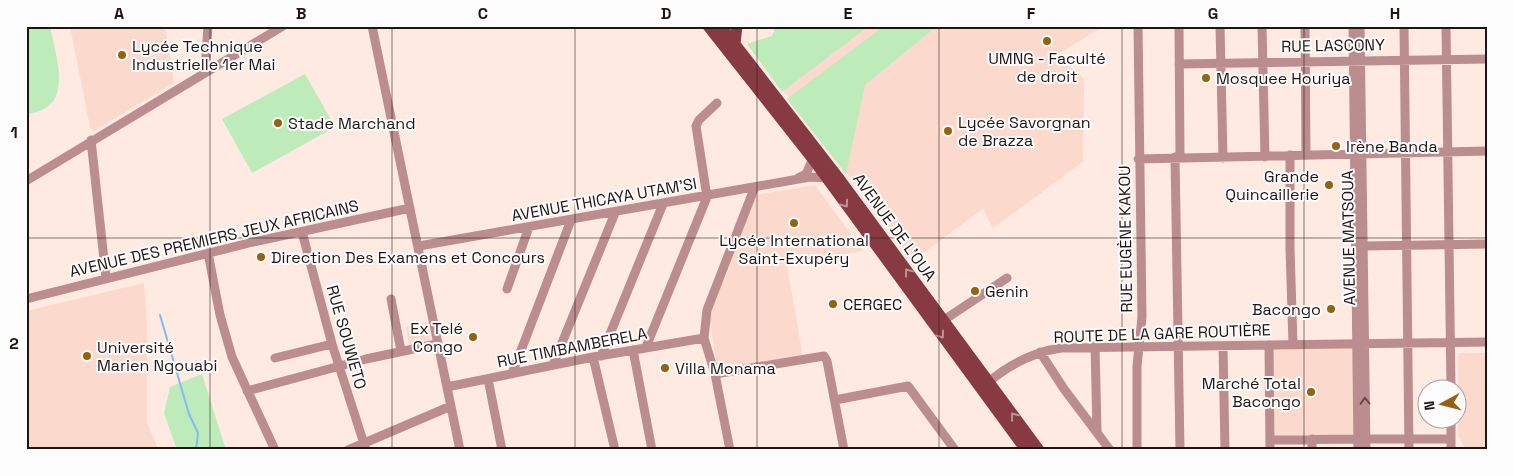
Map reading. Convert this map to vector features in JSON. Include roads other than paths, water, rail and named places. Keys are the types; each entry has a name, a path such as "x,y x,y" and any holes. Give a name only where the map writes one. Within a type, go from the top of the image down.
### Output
{"main road":[{"name":"AVENUE DE L'OUA","path":"708,26 727,30 815,155"},
{"name":"AVENUE DE L'OUA","path":"727,30 735,44 815,155 985,385 1039,450"},
{"name":"AVENUE DE L'OUA","path":"831,177 944,320 1026,450"}],"street":[{"path":"205,72 208,26"},
{"path":"26,181 91,140 283,26"},
{"path":"372,26 460,450"},
{"name":"RUE EUGÈNE KAKOU","path":"1137,450 1138,347 1142,317 1138,159 1138,26"},
{"path":"1178,26 1177,157 1180,450"},
{"path":"1220,26 1223,158"},
{"path":"1262,26 1266,157"},
{"path":"1304,26 1306,155"},
{"name":"AVENUE MATSOUA","path":"1353,26 1357,60 1362,439 1366,450"},
{"name":"AVENUE MATSOUA","path":"1357,60 1360,26"},
{"path":"1404,26 1409,450"},
{"path":"1446,26 1451,378"},
{"name":"RUE LASCONY","path":"1179,64 1404,58 1488,58"},
{"path":"646,347 707,197 696,126 699,120 717,103"},
{"path":"91,140 106,278"},
{"path":"1138,159 1359,153 1488,152"},
{"name":"AVENUE MATSOUA","path":"1359,153 1364,246 1360,342"},
{"path":"793,181 806,174 815,155"},
{"path":"1290,155 1293,344"},
{"name":"AVENUE THICAYA UTAM'SI","path":"419,246 754,189 810,177 831,177"},
{"path":"730,450 715,374 704,338 707,310 754,189"},
{"path":"614,450 597,356 663,204"},
{"name":"AVENUE DES PREMIERS JEUX AFRICAINS","path":"26,299 208,253 410,208"},
{"path":"553,365 615,213"},
{"path":"512,374 571,220"},
{"path":"507,288 529,228"},
{"name":"RUE SOUWETO","path":"302,232 332,344 365,447"},
{"path":"1364,246 1488,244"},
{"path":"208,253 225,334 247,391 275,450"},
{"path":"944,320 1007,278"},
{"path":"391,299 401,352"},
{"name":"RUE TIMBAMBERELA","path":"447,387 597,356 704,338"},
{"name":"ROUTE DE LA GARE ROUTIÈRE","path":"985,385 1014,364 1040,352 1061,348 1360,342 1488,342"},
{"path":"275,358 332,344"},
{"path":"247,391 437,344"},
{"path":"1268,345 1270,450"},
{"path":"1095,346 1097,431"},
{"path":"1223,346 1225,450"},
{"path":"633,350 652,450"},
{"path":"1040,352 1064,389 1110,450"},
{"path":"715,374 824,356 827,360 844,450"},
{"path":"488,379 502,450"},
{"path":"835,400 908,386 955,450"},
{"path":"348,450 365,447 451,406"},
{"path":"1451,428 1452,450"},
{"name":"AVENUE MATSOUA","path":"1358,450 1362,439"},
{"path":"1270,440 1451,439"},
{"path":"1312,440 1312,450"}],"waterway":[{"path":"160,315 189,414 198,433 196,450"}],"place":[{"name":"UMNG - Faculté de droit","path":"1047,41"},
{"name":"Lycée Technique Industrielle 1er Mai","path":"122,55"},
{"name":"Mosquee Houriya","path":"1206,78"},
{"name":"Stade Marchand","path":"278,123"},
{"name":"Lycée Savorgnan de Brazza","path":"948,131"},
{"name":"Irène Banda","path":"1336,146"},
{"name":"Grande Quincaillerie","path":"1329,185"},
{"name":"Lycée International Saint-Exupéry","path":"794,223"},
{"name":"Direction Des Examens et Concours","path":"261,257"},
{"name":"Genin","path":"975,291"},
{"name":"CERGEC","path":"833,304"},
{"name":"Bacongo","path":"1331,309"},
{"name":"Ex Telé Congo","path":"473,337"},
{"name":"Université Marien Ngouabi","path":"87,356"},
{"name":"Villa Monama","path":"665,368"},
{"name":"Marché Total Bacongo","path":"1311,392"}]}
